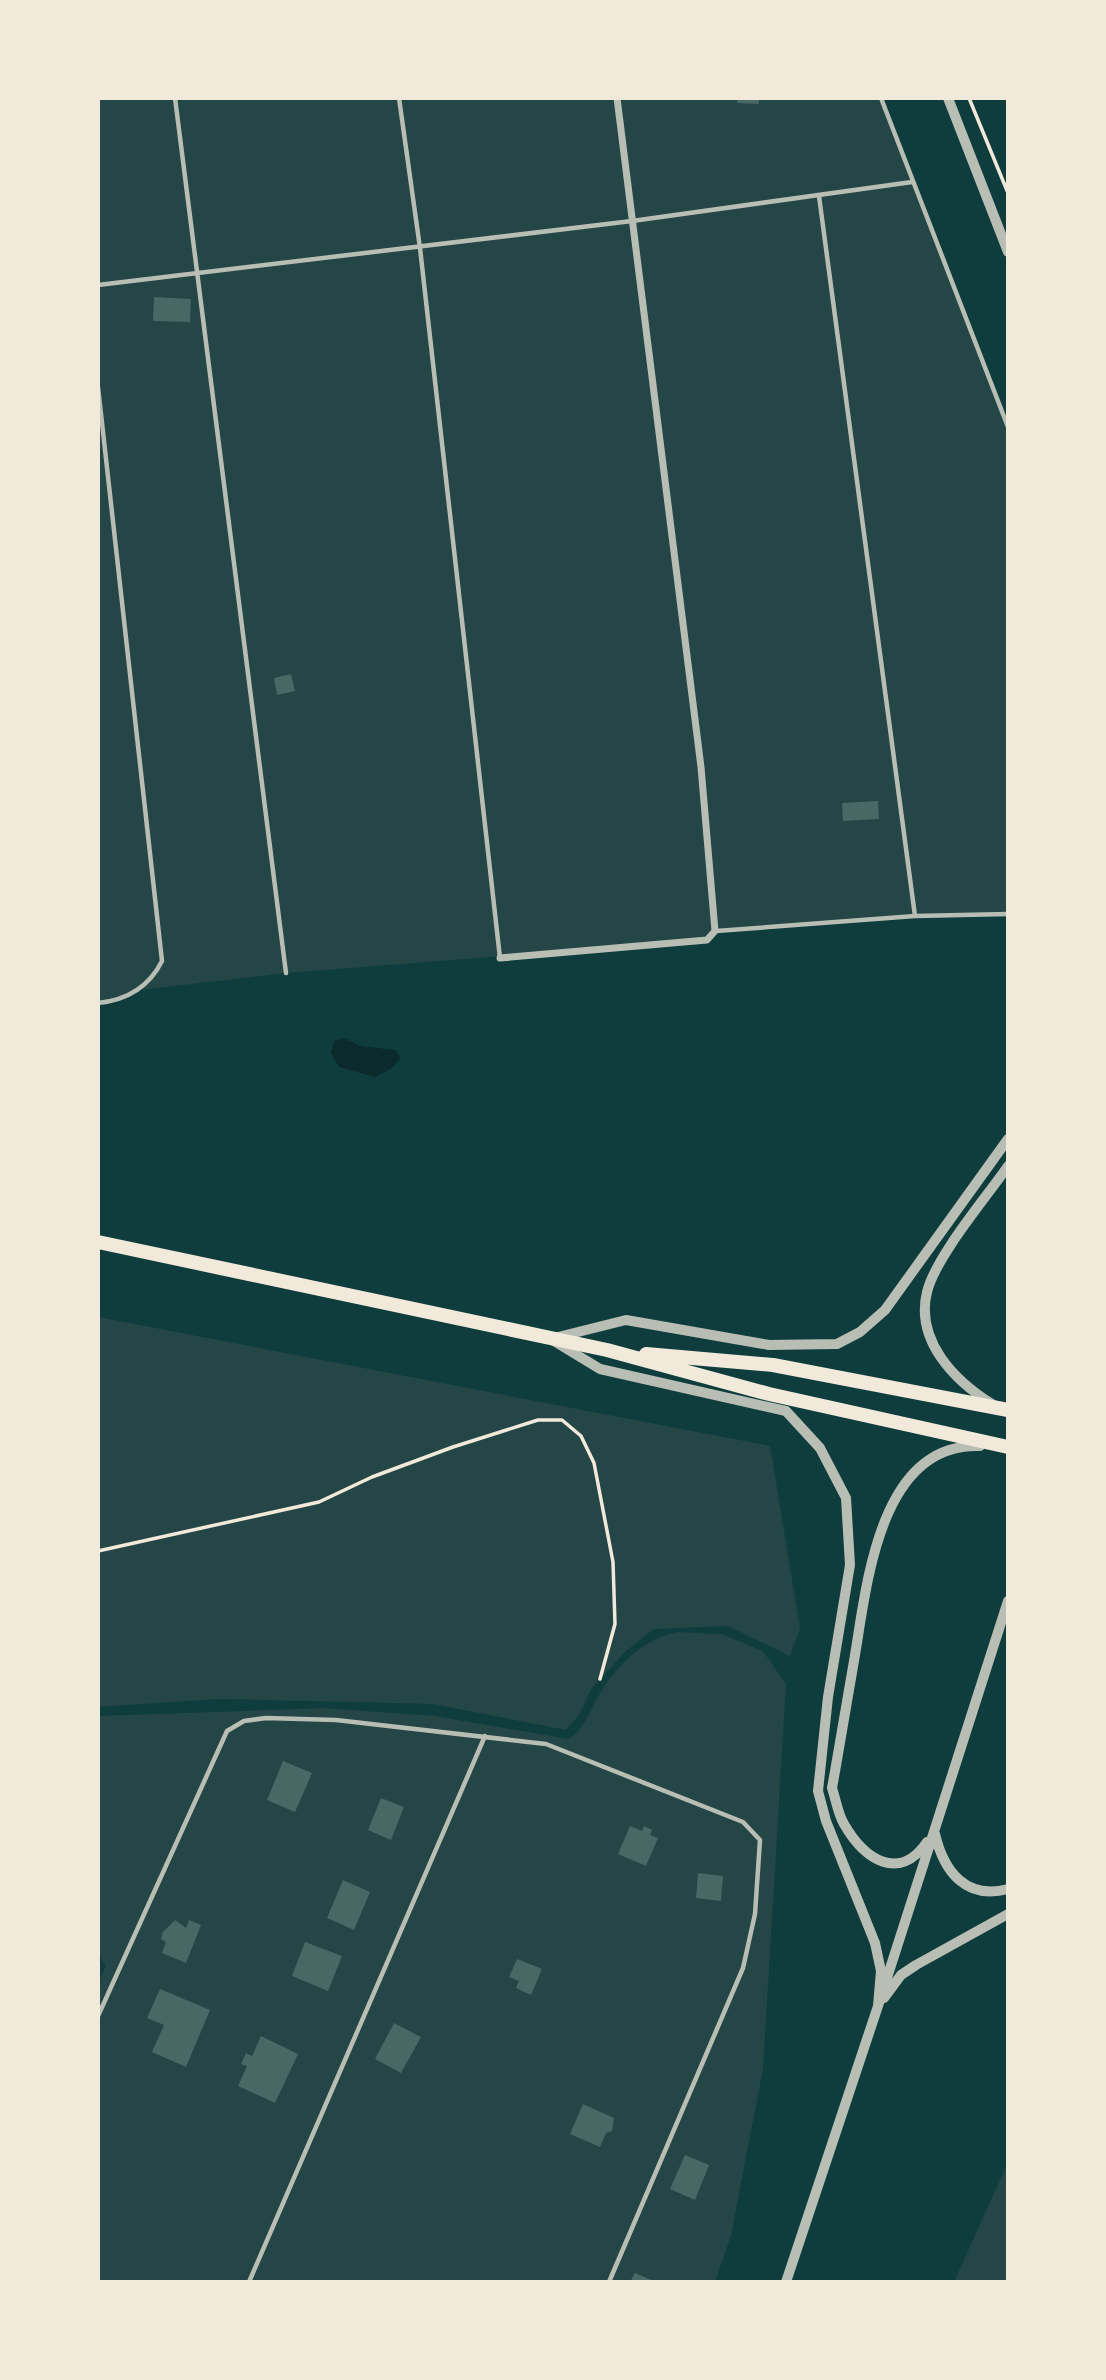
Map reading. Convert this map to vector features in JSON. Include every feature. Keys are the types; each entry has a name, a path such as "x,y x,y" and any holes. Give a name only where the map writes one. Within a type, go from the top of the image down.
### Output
{"highway":[{"path":"98,1242 607,1350 769,1394 1008,1447"},
{"path":"607,1350 773,1365 1003,1408"}],"street":[{"path":"500,958 707,940 715,931 701,767 617,98"},
{"path":"948,98 1008,252"},
{"path":"550,1339 625,1320 769,1345 837,1344 860,1332 885,1310 1008,1139"},
{"path":"1003,1408 965,1388 947,1367 929,1330 926,1306 927,1292 937,1268 1008,1166"},
{"path":"550,1339 600,1369 786,1412 820,1448 846,1498 850,1565 828,1698 818,1791 826,1821 875,1943 881,1970 878,2006"},
{"path":"934,1831 917,1857 897,1865 878,1861 864,1851 843,1824 832,1788 869,1567 895,1498 912,1475 939,1452 968,1445 1008,1447"},
{"path":"786,2282 1008,1601"},
{"path":"934,1831 940,1855 953,1877 970,1889 984,1892 1008,1889"},
{"path":"878,2006 901,1975 1008,1914"}],"lane":[{"path":"176,98 286,973"},
{"path":"399,98 420,248 500,958"},
{"path":"881,98 1008,427"},
{"path":"98,285 420,248 912,182"},
{"path":"819,195 915,916"},
{"path":"98,387 162,961 154,978 140,990 118,1000 98,1003"},
{"path":"715,931 915,916 1008,914"},
{"path":"98,2015 227,1731 244,1721 266,1717 336,1720 546,1744 743,1822 760,1840 755,1914 743,1968 609,2282"},
{"path":"249,2282 485,1736"}],"path":[{"path":"970,98 1008,193"},
{"path":"98,1551 319,1502 372,1477 453,1447 538,1420 562,1420 580,1436 594,1463 613,1562 615,1624 600,1679"}],"shaded area":[{"path":"98,98 881,98 1008,427 1008,914 915,916 715,931 707,940 286,973 140,990 118,1000 98,1003"},
{"path":"344,1038 360,1046 395,1050 401,1058 391,1069 375,1077 339,1067 331,1053 334,1041"},
{"path":"98,1317 770,1446 800,1628 790,1656 728,1626 654,1629 626,1651 591,1689 579,1715 566,1730 433,1704 219,1699 98,1707"},
{"path":"677,1632 721,1634 763,1651 786,1684 763,2069 731,2235 715,2282 98,2282 98,1983 106,1966 98,1954 98,1716 325,1708 435,1716 568,1739 583,1725 606,1684 622,1664 653,1641"},
{"path":"1008,2162 1008,2282 954,2282"}],"building":[{"path":"737,98 759,98 759,104 737,103"},
{"path":"154,297 191,299 190,322 153,321"},
{"path":"291,674 295,691 277,695 274,678"},
{"path":"878,801 879,819 843,821 842,803"},
{"path":"283,1761 312,1773 295,1812 267,1800"},
{"path":"381,1798 404,1807 391,1840 368,1830"},
{"path":"630,1826 642,1831 644,1826 652,1830 650,1835 658,1838 646,1866 618,1854"},
{"path":"698,1873 723,1876 721,1901 696,1898"},
{"path":"343,1880 370,1892 354,1930 327,1918"},
{"path":"175,1920 186,1928 189,1920 201,1925 186,1963 162,1953 166,1942 161,1939 163,1932"},
{"path":"305,1942 342,1956 328,1991 292,1976"},
{"path":"517,1959 542,1969 531,1995 516,1988 519,1981 509,1977"},
{"path":"160,1989 210,2010 186,2067 152,2052 164,2025 147,2018"},
{"path":"394,2023 421,2037 401,2073 375,2059"},
{"path":"261,2036 298,2054 275,2103 238,2086 247,2066 241,2064 246,2053 252,2056"},
{"path":"583,2104 614,2118 612,2131 606,2133 600,2147 570,2134"},
{"path":"685,2155 709,2165 695,2200 670,2189"},
{"path":"635,2273 656,2282 630,2282"}]}
